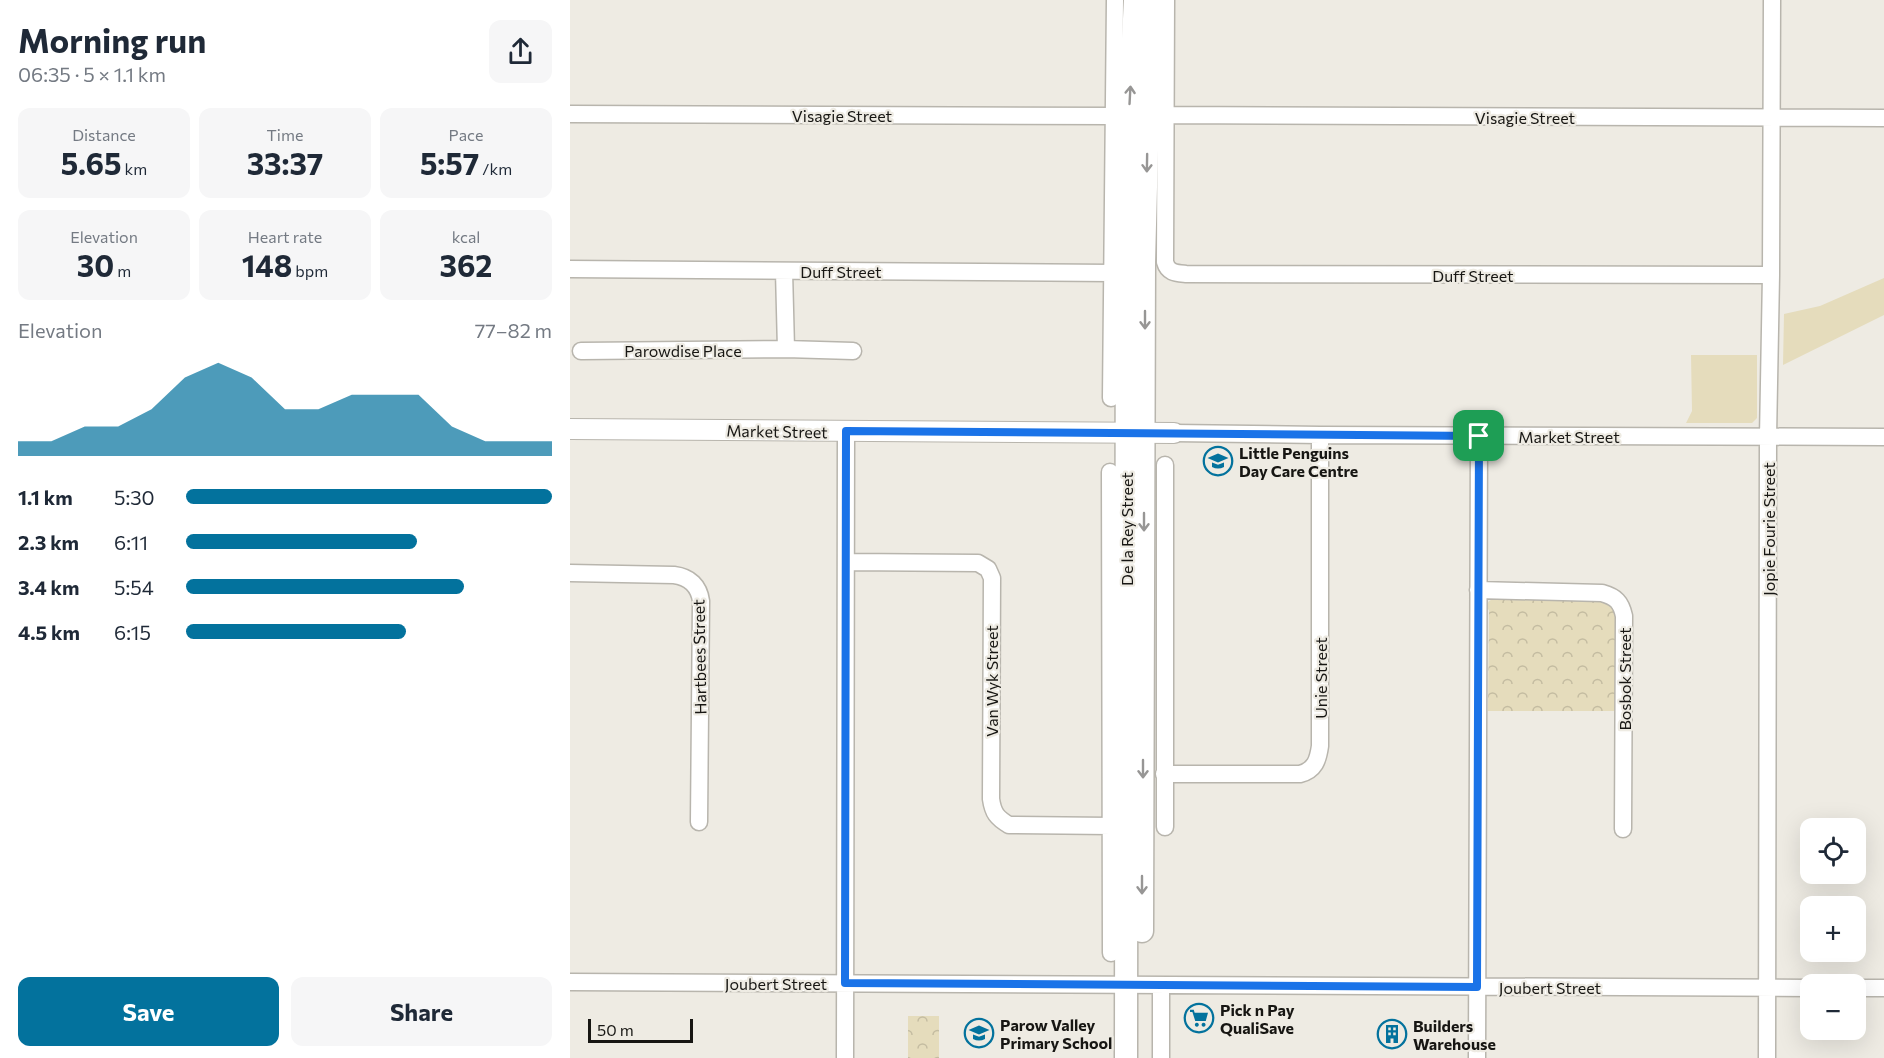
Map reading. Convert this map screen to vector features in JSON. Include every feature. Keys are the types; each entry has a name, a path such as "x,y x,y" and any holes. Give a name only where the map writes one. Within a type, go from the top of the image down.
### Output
{"main road":[{"name":"De la Rey Street","path":"1135,0 1127,153 1135,432 1143,985 1141,1058"},
{"name":"De la Rey Street","path":"1135,432 1144,262 1151,0"},
{"name":"De la Rey Street","path":"1126,1058 1143,985"}],"street":[{"path":"1111,398 1115,0"},
{"path":"1166,0 1166,115"},
{"name":"Jopie Fourie Street","path":"1767,1058 1768,437 1772,276 1772,0"},
{"name":"Visagie Street","path":"570,114 1114,116"},
{"name":"Visagie Street","path":"1166,115 1884,118"},
{"name":"Duff Street","path":"1166,115 1165,262 1168,270 1175,273 1772,276"},
{"name":"Duff Street","path":"570,269 1113,273"},
{"path":"784,271 786,349"},
{"name":"Parowdise Place","path":"581,351 786,349 854,351"},
{"name":"Market Street","path":"570,429 1884,437"},
{"path":"845,1058 846,431"},
{"name":"Unie Street","path":"1164,774 1300,774 1308,772 1318,758 1320,746 1320,435"},
{"path":"1477,1058 1479,436"},
{"path":"1165,465 1165,827"},
{"name":"De la Rey Street","path":"1110,472 1111,953"},
{"name":"Van Wyk Street","path":"847,562 978,562 988,569 992,578 992,810 998,819 1009,825 1111,826"},
{"name":"Hartbees Street","path":"570,573 675,574 688,579 697,588 701,601 699,822"},
{"name":"Bosbok Street","path":"1478,590 1602,593 1614,597 1621,604 1624,616 1623,829"},
{"name":"Joubert Street","path":"570,982 1800,988"},
{"name":"De la Rey Street","path":"1143,985 1161,1058"},
{"path":"1866,988 1884,988"}],"green space":[{"path":"1884,278 1884,315 1783,365 1784,314 1820,306"},
{"path":"1691,355 1757,355 1757,418 1752,423 1686,423 1692,411"},
{"path":"1495,598 1608,601 1617,615 1616,711 1488,711 1489,610 1485,607"},
{"path":"908,1016 939,1016 939,1058 908,1058"}],"place":[{"name":"Little Penguins Day Care Centre","path":"1218,461"},
{"name":"Pick n Pay QualiSave","path":"1199,1018"},
{"name":"Parow Valley Primary School","path":"979,1033"},
{"name":"Builders Warehouse","path":"1392,1034"}],"route":[{"path":"846,431 1479,436 1477,987 845,983 846,431"}]}
